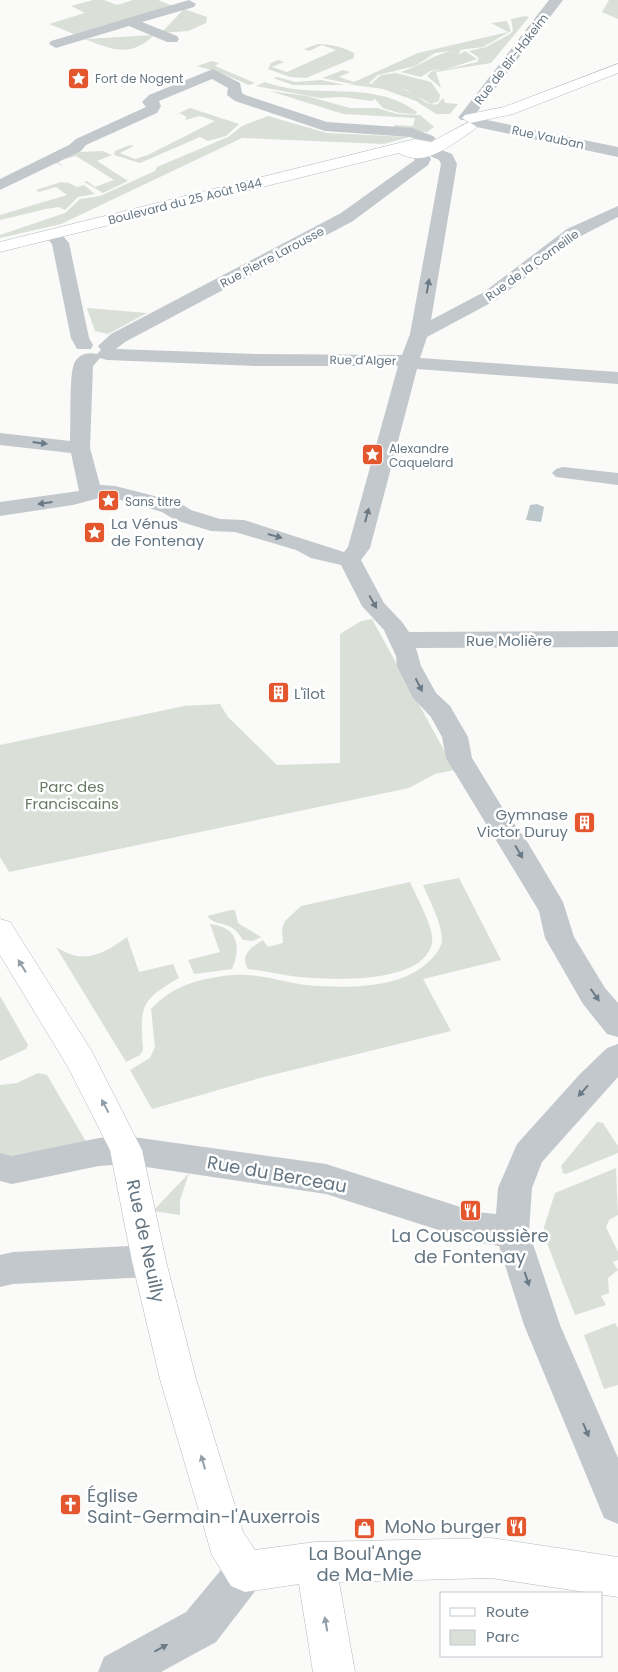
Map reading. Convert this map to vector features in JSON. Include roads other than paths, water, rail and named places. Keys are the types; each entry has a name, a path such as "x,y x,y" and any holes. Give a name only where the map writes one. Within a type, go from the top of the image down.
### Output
{"street":[{"name":"Rue de Bir-Hakeim","path":"468,122 479,100 524,39 556,0"},
{"path":"56,44 189,4"},
{"path":"130,22 172,39"},
{"name":"Boulevard du 25 Août 1944","path":"0,247 370,156 420,148 468,122 495,118 512,109 618,68"},
{"path":"0,185 75,148 81,142 152,110 154,106 149,102 154,98 213,73 235,86 234,95 240,98 324,126 412,133 420,148 446,157 449,164 419,334 409,362 358,548 350,560"},
{"path":"479,100 493,107 512,109"},
{"name":"Rue Vauban","path":"468,122 618,152"},
{"name":"Rue Pierre Larousse","path":"97,351 116,339 347,217 422,162 420,148"},
{"name":"Rue de la Corneille","path":"419,334 490,296 573,233 618,211"},
{"path":"52,234 60,243 80,338 97,351 83,365 80,448 90,488 89,494"},
{"name":"Rue d'Alger","path":"97,351 202,359 395,360 618,378"},
{"path":"0,439 80,448"},
{"path":"563,473 618,479"},
{"path":"0,509 73,499 103,491 116,492 170,507 183,515 219,526 236,525 304,545 319,553 350,560 374,606 394,627 408,656 409,666 426,698 441,712 455,737 459,758 492,814 518,850 552,910 560,938 594,996 618,1024"},
{"name":"Rue Molière","path":"400,640 618,639"},
{"name":"Rue de Neuilly","path":"0,930 80,1059 126,1150 149,1261 178,1379 226,1541 246,1572"},
{"path":"618,1057 590,1083 529,1154 516,1188 512,1232 542,1325 618,1504"},
{"name":"Rue du Berceau","path":"0,1167 12,1170 98,1152 126,1150 326,1179 476,1227 512,1232"},
{"path":"0,1271 13,1268 149,1261"},
{"path":"119,1672 201,1627 246,1572 315,1562 491,1558 618,1577"},
{"path":"315,1562 334,1672"}],"place":[{"name":"Fort de Nogent","path":"79,78"},
{"name":"Alexandre Caquelard","path":"373,455"},
{"name":"Sans titre","path":"109,501"},
{"name":"La Vénus de Fontenay","path":"95,532"},
{"name":"L'îlot","path":"278,693"},
{"name":"Gymnase Victor Duruy","path":"584,823"},
{"name":"La Couscoussière de Fontenay","path":"470,1210"},
{"name":"Église Saint-Germain-l'Auxerrois","path":"71,1505"},
{"name":"MoNo burger","path":"517,1526"},
{"name":"La Boul'Ange de Ma-Mie","path":"365,1528"}],"park label":[{"name":"Parc des Franciscains","path":"72,794"}]}
